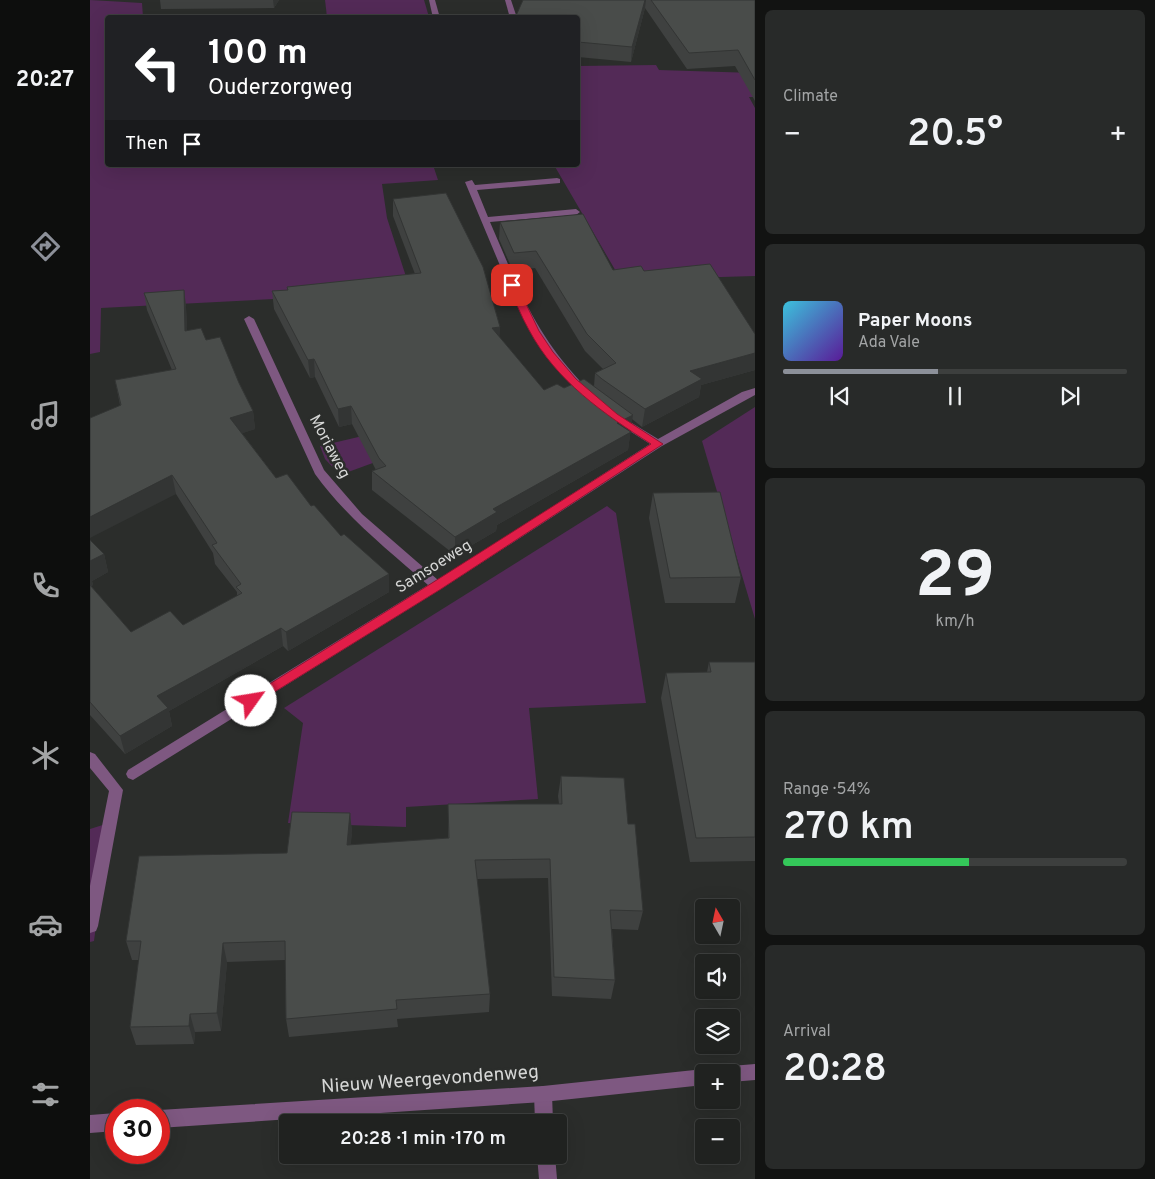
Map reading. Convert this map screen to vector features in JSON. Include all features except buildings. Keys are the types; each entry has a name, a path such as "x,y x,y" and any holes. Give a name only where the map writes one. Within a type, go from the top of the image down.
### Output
{"street":[{"path":"432,0 437,15"},
{"path":"508,0 513,15"},
{"path":"556,181 470,185 534,332 573,381 593,400"},
{"path":"485,220 576,212"},
{"name":"Moriaweg","path":"249,319 319,471 328,485 342,501 436,586"},
{"name":"Samsoeweg","path":"133,774 436,586 658,444 746,394 755,391"},
{"path":"607,410 658,444"},
{"path":"90,758 116,790 90,926"},
{"path":"740,1073 755,1072"},
{"name":"Nieuw Weergevondenweg","path":"170,1119 542,1094 695,1078"},
{"path":"542,1094 543,1114"},
{"path":"90,1124 105,1123"},
{"path":"547,1164 548,1179"}],"shaded area":[{"path":"90,0 142,3 143,15 105,15 105,167 434,167 438,180 382,184 387,218 411,292 101,308 100,352 90,354"},
{"path":"325,0 424,0 428,15 327,15"},
{"path":"656,65 659,70 755,73 755,97 749,97 755,108 755,276 621,280 555,167 580,167 580,66"},
{"path":"755,407 755,619 702,441"},
{"path":"439,418 452,434 340,475 325,459 320,446"},
{"path":"607,506 616,513 646,703 529,708 538,799 406,807 406,827 288,823 303,723 284,708"},
{"path":"109,823 94,941 90,942 90,829"}],"route":[{"path":"251,701 436,586 658,444 614,416 573,381 534,332 512,285"}]}
